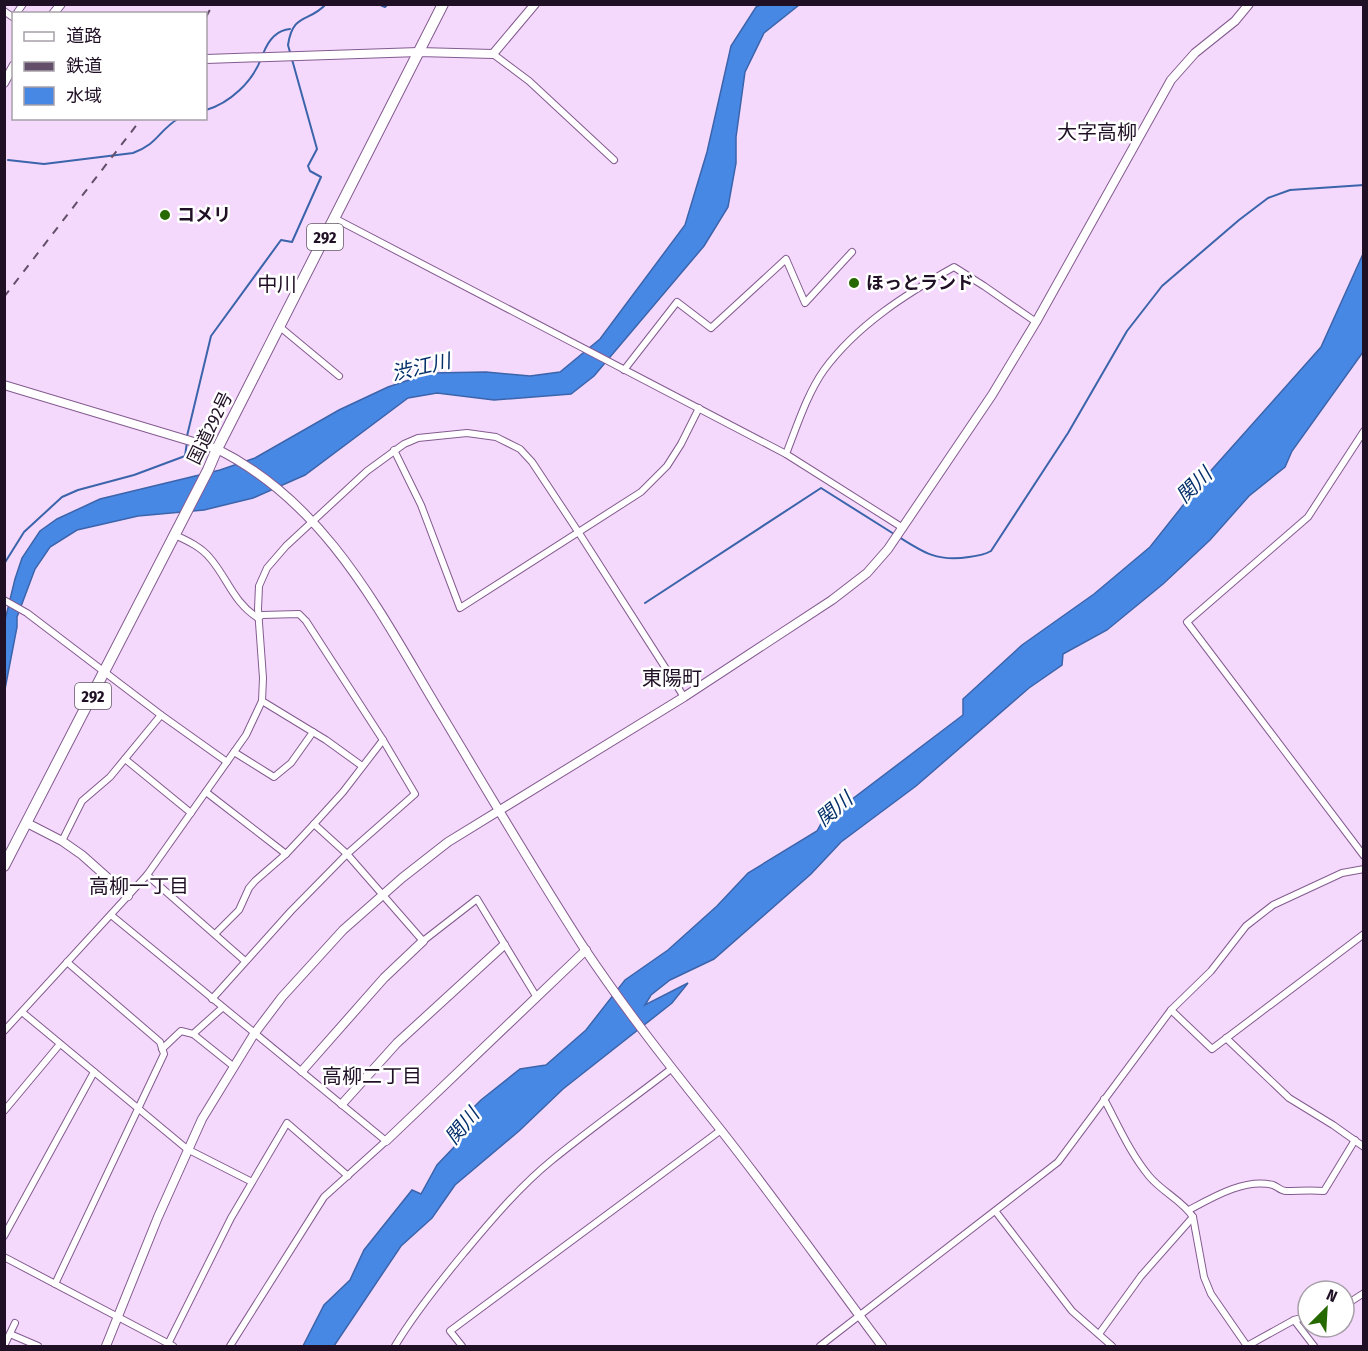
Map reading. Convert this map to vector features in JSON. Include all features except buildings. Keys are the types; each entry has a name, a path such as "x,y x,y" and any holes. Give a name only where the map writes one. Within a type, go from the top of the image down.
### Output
{"highway":[{"name":"国道292号","path":"4,866 106,672 443,4"}],"street":[{"path":"493,54 535,4"},
{"path":"106,1347 187,1149 202,1119 233,1066 282,997 344,930 382,894 448,842 684,696 832,600 867,573 903,528 992,395 1036,322 1171,80 1195,54 1235,21 1249,4"},
{"path":"207,59 419,52 493,54 529,81 614,160"},
{"path":"4,83 12,69"},
{"path":"334,218 786,454 903,528"},
{"path":"624,369 677,302 711,328 786,259 805,303 852,252"},
{"path":"786,454 811,392 824,370 843,348 865,326 897,301 954,267 1036,322"},
{"path":"280,327 339,376"},
{"path":"4,385 217,449 231,456 288,496 313,520 364,584 499,811 588,953 671,1069 721,1130 882,1347"},
{"path":"394,450 421,505 460,609 641,492 667,466 699,408"},
{"path":"1364,431 1308,517 1187,622 1364,856"},
{"path":"4,1031 147,875 246,735 262,701 263,678 258,618 259,586 267,568 313,520 367,471 394,450 418,438 467,433 496,437 520,449 532,462 684,696"},
{"path":"177,530 211,559 245,610 258,618"},
{"path":"4,600 27,613 227,762"},
{"path":"212,999 347,854 415,794 383,740 300,614 262,615 258,618"},
{"path":"262,701 313,732 362,766"},
{"path":"62,841 82,801 110,777 161,715"},
{"path":"234,752 274,777 291,764 313,732"},
{"path":"215,934 238,910 255,880 286,854 314,824 343,792 383,740"},
{"path":"125,759 191,813"},
{"path":"206,792 286,854"},
{"path":"27,823 62,841 128,896"},
{"path":"314,824 347,854 423,941"},
{"path":"820,1347 1058,1162 1171,1010 1211,971 1246,926 1274,905 1342,873 1364,869"},
{"path":"147,875 245,961"},
{"path":"302,1071 384,978 423,941 477,899 536,996"},
{"path":"111,915 386,1141"},
{"path":"1171,1010 1212,1049 1364,934"},
{"path":"342,1104 397,1043 504,945"},
{"path":"230,1347 324,1197 386,1141 536,996 588,953"},
{"path":"55,1284 164,1054 160,1042 68,962"},
{"path":"193,1034 222,1008"},
{"path":"22,1011 187,1149 252,1182"},
{"path":"162,1049 181,1031 193,1034 233,1066"},
{"path":"1226,1038 1289,1098 1364,1147"},
{"path":"4,1111 60,1044"},
{"path":"395,1347 422,1306 451,1269 526,1184 552,1161 671,1069"},
{"path":"4,1236 94,1072"},
{"path":"1104,1099 1132,1151 1148,1175 1159,1187 1189,1210 1193,1217 1204,1277 1211,1294 1247,1346 1294,1320 1314,1347"},
{"path":"4,1257 171,1345 231,1218 287,1123 348,1176"},
{"path":"462,1347 450,1330 721,1130"},
{"path":"1189,1210 1209,1199 1247,1184 1274,1185 1284,1191 1301,1189 1324,1191 1355,1140"},
{"path":"996,1212 1072,1311 1112,1347"},
{"path":"1099,1334 1141,1276 1193,1217"},
{"path":"4,1346 15,1323"},
{"path":"10,1334 38,1347"}],"water":[{"path":"760,5 799,5 764,33 745,72 736,137 736,163 728,207 704,246 594,376 571,394 494,400 437,393 408,398 305,475 253,498 204,510 138,516 77,530 50,547 35,569 17,617 5,689 5,620 15,579 22,558 40,531 57,519 100,499 220,470 255,458 339,410 388,387 430,373 486,372 530,376 560,372 600,339 685,225 707,152 731,46 756,7"},
{"name":"関川","path":"1363,254 1363,352 1292,451 1285,467 1249,496 1210,540 1163,584 1107,630 1063,654 1062,665 1029,688 916,786 841,842 811,874 714,959 670,980 651,995 645,1005 688,983 672,1003 563,1089 519,1131 455,1185 432,1218 401,1246 334,1346 303,1346 324,1305 350,1280 364,1250 412,1190 421,1194 437,1165 455,1146 465,1129 458,1123 481,1100 520,1069 546,1065 586,1030 625,980 668,950 717,906 748,873 817,831 822,822 963,715 963,699 1022,645 1094,594 1150,547 1207,475 1321,347"}],"waterway":[{"path":"187,436 211,336 281,240 292,242 321,177 310,171 308,166 317,149 288,45 294,27 302,19 314,14 326,4"},
{"path":"378,4 385,7 388,4"},
{"path":"263,54 274,37 290,29"},
{"path":"207,110 232,97 252,76 261,59"},
{"path":"8,160 44,164 133,153 148,146 176,120"},
{"path":"899,537 924,552 940,557 969,557 991,551 1068,433 1127,331 1162,286 1268,198 1290,190 1364,185"},
{"path":"4,564 24,532 62,497 78,490 134,475 185,456 187,442"},
{"path":"645,603 821,488 894,534"}],"railway":[{"path":"207,15 213,4"},
{"path":"4,297 140,120"}],"place":[{"name":"コメリ","path":"165,215"},
{"name":"ほっとランド","path":"854,283"}],"district":[{"name":"大字高柳","path":"1097,132"},
{"name":"中川","path":"277,284"},
{"name":"東陽町","path":"672,678"},
{"name":"高柳一丁目","path":"139,886"},
{"name":"高柳二丁目","path":"372,1076"}],"water label":[{"name":"渋江川","path":"421,367"}]}
